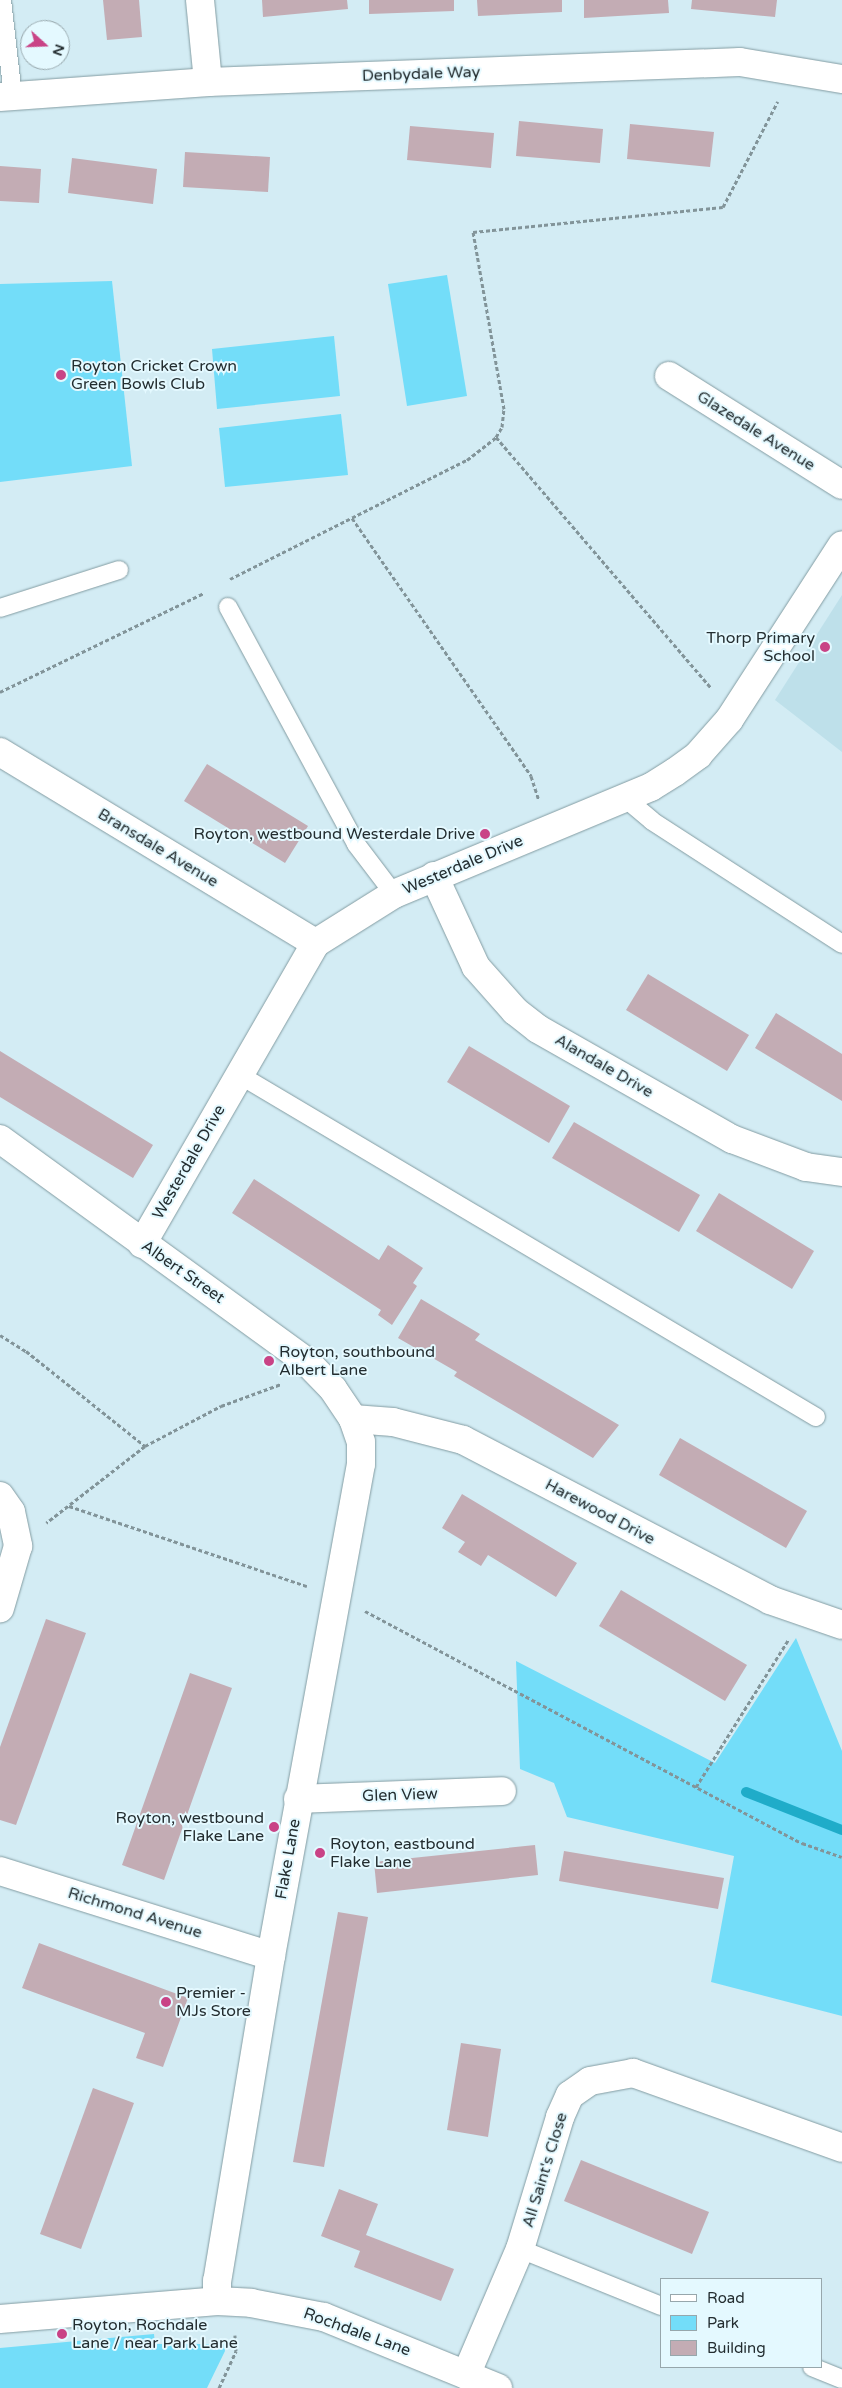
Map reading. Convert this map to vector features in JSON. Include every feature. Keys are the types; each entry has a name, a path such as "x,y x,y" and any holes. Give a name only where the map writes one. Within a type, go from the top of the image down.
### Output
{"street":[{"path":"200,0 208,82"},
{"name":"Denbydale Way","path":"6,97 208,82 740,62 842,80"},
{"name":"Glazedale Avenue","path":"669,376 842,485"},
{"name":"Westerdale Drive","path":"142,1244 238,1074 316,943 394,894 651,787 698,755 734,714 842,545"},
{"name":"Bransdale Avenue","path":"0,752 316,943"},
{"name":"Alandale Drive","path":"434,876 476,967 515,1012 538,1029 732,1139 806,1167 842,1172"},
{"name":"Albert Street","path":"0,1139 308,1363 333,1389 352,1419"},
{"name":"Flake Lane","path":"217,2301 217,2281 298,1799 361,1464 361,1442 352,1419"},
{"name":"Harewood Drive","path":"352,1419 393,1422 463,1440 802,1614 842,1625"},
{"path":"0,1496 16,1528 16,1563 0,1608"},
{"name":"Glen View","path":"298,1799 502,1791"},
{"name":"Richmond Avenue","path":"1,1874 271,1956"},
{"name":"All Saint's Close","path":"466,2375 520,2249 560,2117 570,2095 590,2081 633,2073 842,2148"},
{"name":"Rochdale Lane","path":"0,2319 217,2301 251,2302 324,2317 498,2388"}],"lane":[{"path":"2,0 6,97"},
{"path":"0,608 119,570"},
{"path":"228,607 356,844 394,894"},
{"path":"626,798 652,822 842,944"},
{"path":"238,1074 816,1417"},
{"path":"520,2249 660,2306"},
{"path":"814,2368 842,2379"}],"path":[{"path":"226,581 467,460 496,437 504,409 473,232 723,206 793,72"},
{"path":"496,437 734,714"},
{"path":"352,518 531,776 548,829"},
{"path":"0,692 212,588"},
{"path":"0,1335 26,1351 146,1446"},
{"path":"16,1528 48,1523 146,1446 221,1406 293,1381 308,1363"},
{"path":"69,1506 336,1596 802,1843 842,1857"},
{"path":"696,1787 802,1614"},
{"path":"219,2388 236,2351 235,2333 226,2333"}],"shaded area":[{"name":"Thorp Primary School","path":"842,595 842,752 775,700"}],"green space":[{"path":"447,275 467,396 407,406 388,284"},
{"name":"Royton Cricket Crown Green Bowls Club","path":"112,281 132,466 0,482 0,284"},
{"path":"334,336 340,396 217,409 212,349"},
{"path":"341,414 348,475 225,487 219,428"},
{"path":"796,1638 842,1751 842,2016 711,1982 734,1856 567,1817 554,1783 520,1769 516,1661 715,1763"},
{"path":"154,2334 155,2344 224,2344 225,2351 207,2388 0,2388 0,2348"}],"building":[{"path":"103,0 139,0 142,37 107,40"},
{"path":"262,0 347,0 348,9 263,17"},
{"path":"369,0 454,0 454,11 369,14"},
{"path":"477,0 562,0 562,12 478,16"},
{"path":"584,0 668,0 669,13 584,18"},
{"path":"692,0 777,0 775,17 691,9"},
{"path":"519,121 603,129 600,163 516,156"},
{"path":"630,124 714,132 710,167 627,159"},
{"path":"410,126 494,133 491,168 407,160"},
{"path":"185,152 270,157 268,192 183,187"},
{"path":"72,158 157,169 153,204 68,193"},
{"path":"0,166 41,169 39,203 0,201"},
{"path":"207,764 308,826 285,863 184,801"},
{"path":"648,974 749,1035 727,1071 626,1010"},
{"path":"776,1013 842,1054 842,1101 755,1048"},
{"path":"469,1046 570,1106 549,1143 447,1082"},
{"path":"0,1051 153,1145 133,1178 0,1097"},
{"path":"574,1122 700,1195 679,1232 552,1158"},
{"path":"254,1179 379,1260 388,1245 423,1268 413,1283 417,1286 392,1325 378,1315 381,1310 232,1213"},
{"path":"719,1193 814,1251 792,1289 696,1231"},
{"path":"421,1299 480,1334 475,1340 619,1425 593,1458 454,1376 457,1372 398,1338"},
{"path":"680,1438 807,1511 786,1548 659,1475"},
{"path":"462,1494 577,1563 556,1597 488,1555 481,1566 458,1552 465,1542 442,1528"},
{"path":"621,1590 747,1665 725,1701 599,1626"},
{"path":"46,1619 86,1633 16,1825 0,1820 0,1747"},
{"path":"190,1673 232,1688 164,1880 122,1865"},
{"path":"535,1845 538,1875 377,1893 374,1862"},
{"path":"564,1851 724,1878 718,1909 559,1881"},
{"path":"338,1912 368,1917 324,2167 293,2162"},
{"path":"39,1943 188,1998 163,2067 136,2058 145,2033 22,1988"},
{"path":"461,2043 501,2049 488,2137 447,2130"},
{"path":"93,2088 134,2103 81,2249 40,2234"},
{"path":"581,2160 709,2212 692,2254 564,2201"},
{"path":"339,2189 378,2204 366,2235 454,2269 441,2301 354,2267 360,2251 321,2236"}],"waterway":[{"path":"746,1792 842,1830"}],"place":[{"name":"Royton Cricket Crown Green Bowls Club","path":"61,375"},
{"name":"Thorp Primary School","path":"825,647"},
{"name":"Royton, westbound Westerdale Drive","path":"485,834"},
{"name":"Royton, southbound Albert Lane","path":"269,1361"},
{"name":"Royton, westbound Flake Lane","path":"274,1827"},
{"name":"Royton, eastbound Flake Lane","path":"320,1853"},
{"name":"Premier - MJs Store","path":"166,2002"},
{"name":"Royton, Rochdale Lane / near Park Lane","path":"62,2334"}]}
